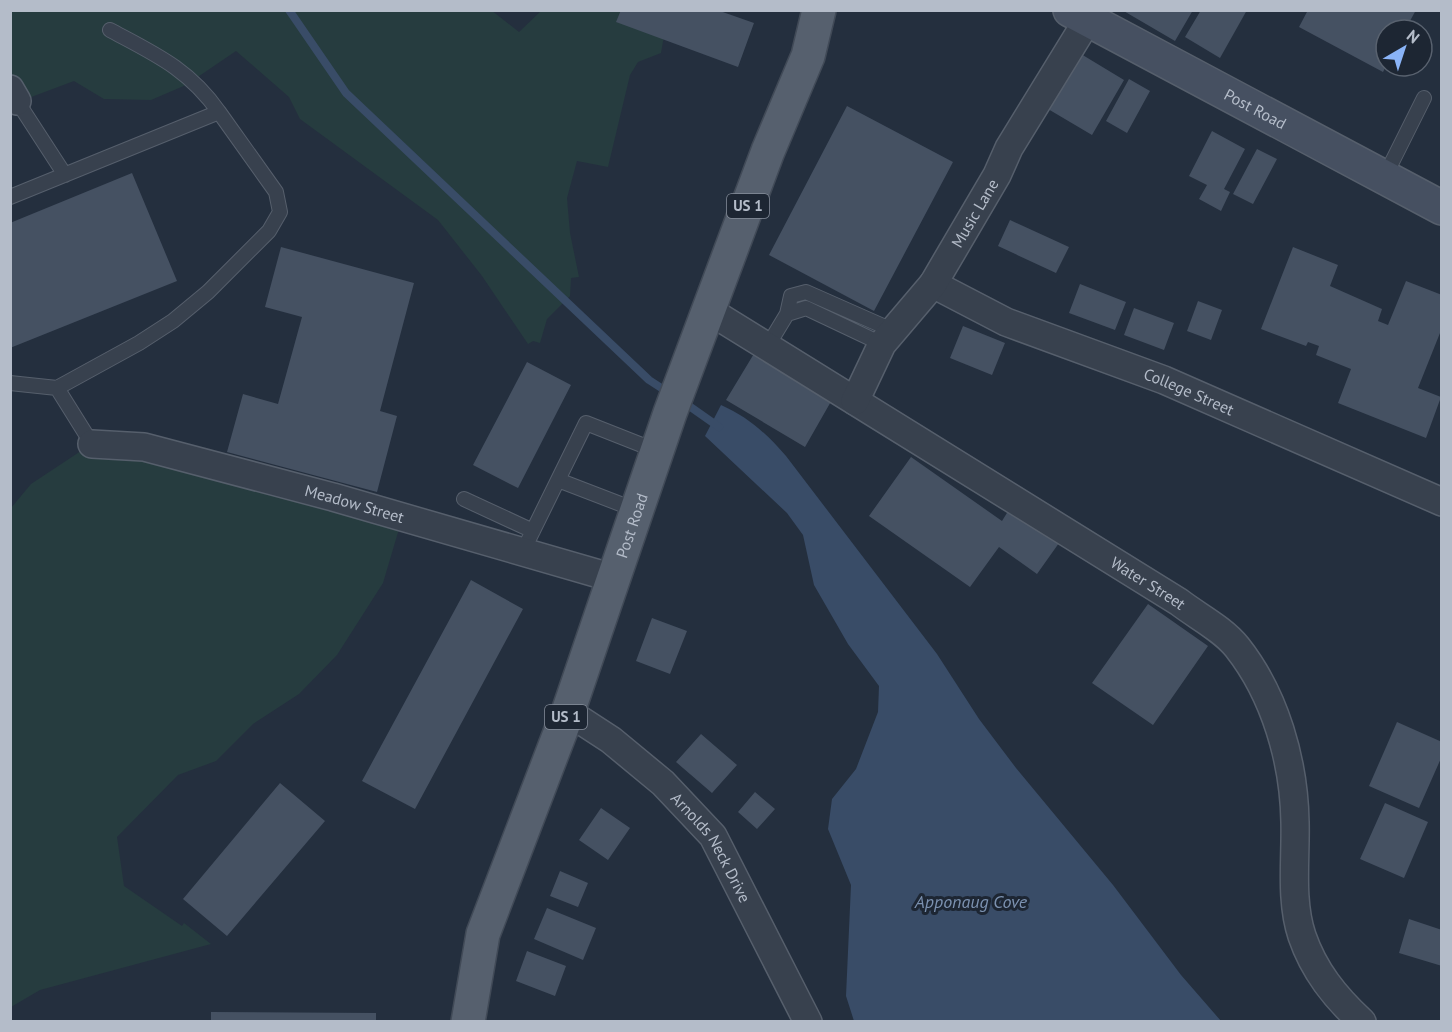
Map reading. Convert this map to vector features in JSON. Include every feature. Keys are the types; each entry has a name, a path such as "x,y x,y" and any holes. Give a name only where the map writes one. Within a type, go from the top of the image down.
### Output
{"main road":[{"name":"Post Road","path":"468,1022 483,934 568,712 670,413 817,24 836,10"},
{"name":"Post Road","path":"1079,16 1442,208"}],"street":[{"name":"Music Lane","path":"855,401 887,337 933,284 997,175 1079,16"},
{"name":"College Street","path":"933,284 1006,322 1173,384 1442,502"},
{"name":"Water Street","path":"708,310 1179,602 1235,645 1264,691 1286,749 1295,819 1297,915 1302,936 1320,975 1331,992 1362,1022"},
{"name":"Meadow Street","path":"92,444 144,447 528,541 613,578"},
{"name":"Arnolds Neck Drive","path":"568,712 611,740 663,783 713,836 808,1022"}],"lane":[{"path":"10,383 57,388 140,343 173,321 208,292 269,231 280,213 276,192 205,92 174,64 110,30"},
{"path":"14,95 65,175"},
{"path":"1384,178 1424,98"},
{"path":"10,197 219,112"},
{"path":"767,347 787,314 791,296 806,292 887,337"},
{"path":"57,388 92,444"},
{"path":"464,500 528,541 586,423 657,451"},
{"path":"558,480 636,510"}],"green space":[{"path":"491,10 519,32 541,11 666,10 668,13 661,53 638,62 630,75 608,167 577,161 567,198 570,233 579,277 571,278 570,296 547,319 540,343 533,341 528,344 482,276 438,220 300,119 289,97 236,51 186,85 151,100 104,99 74,81 18,102 11,101 10,11"},
{"path":"93,443 399,529 383,583 337,655 299,694 253,724 216,761 178,775 117,837 124,886 182,926 184,923 211,944 40,990 11,1007 11,508 31,484"}],"water":[{"name":"Apponaug Cove","path":"721,405 756,426 786,456 937,654 979,719 1016,768 1113,885 1181,975 1221,1021 854,1021 846,996 851,885 828,829 832,799 856,769 878,712 879,686 848,644 814,585 803,535 787,513 705,436"}],"building":[{"path":"621,10 717,10 754,23 738,67 616,22"},
{"path":"1122,10 1193,10 1175,41"},
{"path":"1201,10 1247,10 1220,58 1185,37"},
{"path":"1308,10 1416,10 1412,18 1374,18 1374,67 1299,27"},
{"path":"1081,54 1124,80 1092,135 1048,109"},
{"path":"1129,79 1150,91 1127,133 1106,121"},
{"path":"847,106 953,162 874,311 769,255"},
{"path":"1212,131 1245,149 1224,189 1230,192 1221,211 1199,199 1207,185 1189,176"},
{"path":"1257,149 1277,159 1253,204 1233,194"},
{"path":"132,173 177,281 10,348 10,223"},
{"path":"1010,220 1069,247 1056,273 998,246"},
{"path":"281,247 414,283 380,411 397,416 377,492 227,452 243,394 278,404 302,317 265,307"},
{"path":"1293,247 1338,265 1330,286 1382,309 1378,321 1388,325 1406,281 1442,295 1442,328 1418,388 1441,397 1426,438 1338,403 1351,369 1316,355 1319,346 1308,342 1306,346 1261,329"},
{"path":"1080,284 1126,302 1115,330 1069,313"},
{"path":"1198,301 1222,310 1211,340 1187,331"},
{"path":"1134,308 1174,323 1164,350 1124,335"},
{"path":"963,326 1005,343 992,375 950,358"},
{"path":"755,352 833,398 805,447 726,400"},
{"path":"527,362 571,385 518,488 473,465"},
{"path":"911,457 1002,521 1010,508 1059,543 1037,574 999,547 970,587 869,516"},
{"path":"471,580 523,609 415,809 362,781"},
{"path":"1148,604 1208,646 1153,725 1092,683"},
{"path":"652,618 687,631 670,674 636,661"},
{"path":"1397,722 1442,742 1442,756 1419,808 1369,786"},
{"path":"701,734 737,765 712,793 676,762"},
{"path":"280,783 325,821 227,936 183,899"},
{"path":"755,792 775,809 757,829 738,812"},
{"path":"1385,803 1428,822 1404,878 1360,859"},
{"path":"601,808 630,828 608,860 579,840"},
{"path":"560,871 588,883 578,907 550,896"},
{"path":"547,908 596,928 583,960 534,939"},
{"path":"1409,919 1442,930 1442,966 1399,953"},
{"path":"527,951 566,966 555,996 516,981"},
{"path":"211,1012 376,1013 376,1022 211,1022"}],"waterway":[{"path":"289,10 346,93 649,380 669,393"},
{"path":"682,401 719,427"}]}
